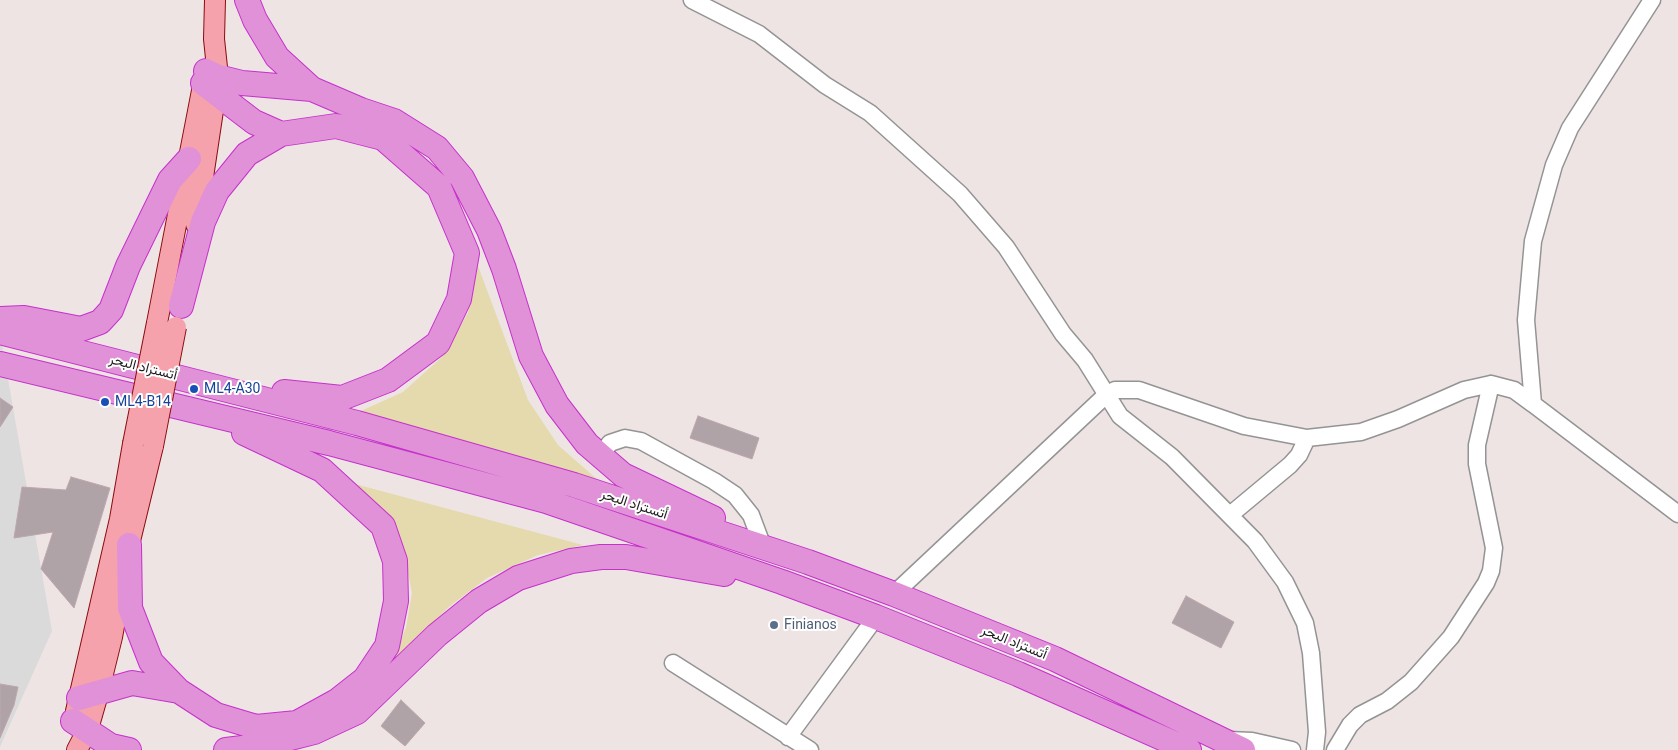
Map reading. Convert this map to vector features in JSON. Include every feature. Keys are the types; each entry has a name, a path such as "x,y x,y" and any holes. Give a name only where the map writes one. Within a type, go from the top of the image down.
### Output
{"highway":[{"path":"247,0 255,20 277,57 312,89"},
{"path":"211,81 312,89 394,121 437,148 462,178 492,238 531,356 557,405 587,444 623,475 808,562"},
{"path":"211,81 254,122 281,134"},
{"path":"179,316 203,222 217,191 247,154 281,134 336,126 383,138 440,188 467,253 458,299 438,344 388,380 342,398 214,386"},
{"path":"0,319 24,318 81,329 100,322 111,310 128,266 170,180 189,159"},
{"name":"أتستراد البحر","path":"0,332 358,423 574,485 808,562 894,594 1055,659 1233,745"},
{"name":"أتستراد البحر","path":"0,364 329,443 546,501 782,582 876,617 1018,674 1189,750"},
{"path":"129,545 130,608 151,662 179,691 216,715 256,727 297,723 336,701 365,679 387,646 396,601 395,561 384,526 322,470 197,412"},
{"path":"226,750 260,746 314,732 357,712 437,635 479,601 518,578 571,561 601,557 626,557 782,582"},
{"path":"88,696 132,683 179,691"},
{"path":"81,725 111,746 129,750"}],"main road":[{"path":"88,696 112,637 129,545 153,446 200,203 211,81 215,0"},
{"path":"75,750 88,696 132,444 189,159 211,81"}],"street":[{"path":"692,0 759,34 826,85 870,113 960,194 1006,247 1063,334 1085,360 1106,395 1129,424 1172,457 1255,541 1285,582 1305,623 1311,653 1317,732 1315,750"},
{"path":"1533,404 1526,320 1527,294 1533,241 1541,208 1554,165 1570,128 1652,0"},
{"path":"894,594 1106,395 1115,390 1139,390 1244,426 1307,438 1361,432 1398,419 1464,390 1491,384 1514,390 1678,514"},
{"path":"1334,750 1350,725 1360,715 1387,701 1412,682 1451,637 1486,584 1491,571 1494,548 1492,531 1478,471 1477,445 1491,384"},
{"path":"600,456 610,443 625,438 641,441 714,480 736,495 751,515 760,540"},
{"path":"1230,515 1290,465 1299,455 1307,438"},
{"path":"788,737 876,617"},
{"path":"673,663 810,750"},
{"path":"1233,745 1252,741 1292,750"}],"shaded area":[{"path":"478,266 528,400 558,445 607,488 361,411 403,392 442,357 468,313"},
{"path":"0,333 52,631 0,747"},
{"path":"355,484 583,545 538,555 487,578 450,606 391,663 406,628 412,593 403,547 386,513"}],"building":[{"path":"0,398 13,407 0,427"},
{"path":"698,416 759,438 752,459 690,438"},
{"path":"71,477 110,488 74,608 41,569 53,532 14,538 22,487 66,490"},
{"path":"1186,596 1234,622 1221,648 1172,623"},
{"path":"0,684 18,687 14,705 0,738"},
{"path":"401,700 425,723 405,746 381,726"}],"place":[{"name":"ML4-A30","path":"194,389"},
{"name":"ML4-B14","path":"105,402"},
{"name":"Finianos","path":"774,625"}]}
